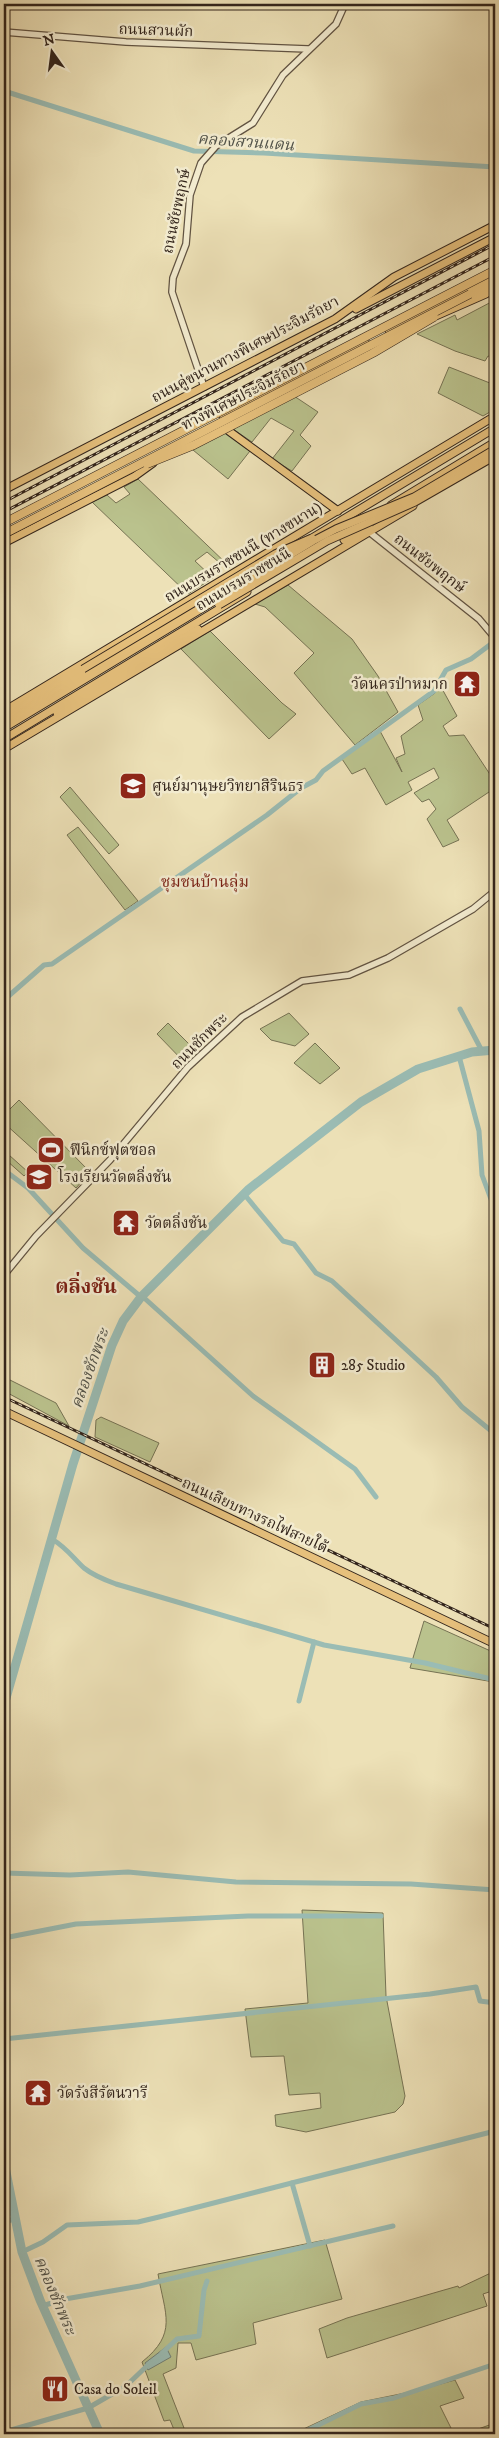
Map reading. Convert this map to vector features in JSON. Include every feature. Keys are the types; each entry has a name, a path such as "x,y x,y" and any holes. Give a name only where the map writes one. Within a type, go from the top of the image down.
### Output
{"highway":[{"name":"ทางพิเศษประจิมรัถยา","path":"4,522 25,513 495,270"},
{"name":"ทางพิเศษประจิมรัถยา","path":"4,534 470,294 495,278"},
{"path":"4,534 115,476 169,457 194,445 397,340 470,294"}],"main road":[{"name":"ถนนคู่ขนานทางพิเศษประจิมรัถยา","path":"4,490 335,319 384,283 432,256 495,225"},
{"path":"355,306 495,235"},
{"path":"335,319 495,235"},
{"path":"222,426 224,417 384,331 495,278"},
{"path":"224,417 386,334 444,310 495,285"},
{"path":"386,334 444,315 495,290"},
{"path":"213,427 210,421 212,414 219,413 224,417"},
{"name":"ถนนบรมราชชนนี (ทางขนาน)","path":"4,710 495,416"},
{"path":"4,543 135,476 172,449 213,427 222,426 338,511"},
{"name":"ถนนบรมราชชนนี","path":"4,722 495,428"},
{"name":"ถนนบรมราชชนนี","path":"4,737 495,442"},
{"path":"4,716 275,554 414,497 495,449"},
{"path":"4,748 495,457"},
{"path":"4,728 327,541 428,496 495,457"},
{"path":"353,502 417,474"},
{"path":"409,508 428,482"},
{"path":"4,748 93,691 380,518"},
{"path":"4,737 336,529"},
{"name":"ถนนเลียบทางรถไฟสายใต้","path":"4,1411 495,1644"}],"street":[{"name":"ถนนชัยพฤกษ์","path":"204,387 172,286 186,247 189,207 194,178 206,156 216,146 253,123 283,75 336,24 345,4"},
{"name":"ถนนสวนผัก","path":"4,32 126,42 308,49"},
{"name":"ถนนชัยพฤกษ์","path":"368,531 440,587 479,620 494,637"},
{"name":"ถนนชักพระ","path":"4,1275 51,1220 110,1160 188,1067 208,1046 242,1017 302,981 349,975 388,958 473,909 495,892"}],"green space":[{"path":"495,300 495,358 488,356 485,361 455,351 417,334 455,315 457,320"},
{"path":"449,367 495,385 495,409 483,416 438,393"},
{"path":"288,392 318,412 300,435 311,446 292,471 272,459 294,431 271,418 252,442 227,425"},
{"path":"211,431 226,433 250,451 228,479 193,450 190,444"},
{"path":"138,479 230,567 227,569 207,552 195,561 213,578 188,594 92,502 107,495 116,503 130,494 124,487"},
{"path":"288,585 352,639 378,676 398,712 355,745 294,673 314,653 265,607 255,604"},
{"path":"210,631 282,703 296,714 269,739 181,649"},
{"path":"440,685 457,716 443,726 449,736 464,735 495,782 495,788 447,820 459,840 443,847 427,819 436,809 429,799 422,802 414,793 439,778 434,768 408,782 412,790 386,805 365,768 352,774 342,759 380,731 402,772 396,758 405,754 401,736 423,720 418,705 435,693"},
{"path":"70,787 119,845 109,854 60,797"},
{"path":"78,827 138,901 125,910 67,835"},
{"path":"289,1013 309,1034 295,1046 271,1040 260,1029"},
{"path":"168,1023 198,1053 187,1065 157,1034"},
{"path":"315,1043 340,1068 320,1084 294,1063"},
{"name":"ฟีนิกซ์ฟุตซอล","path":"19,1100 90,1172 76,1188 4,1123 4,1115"},
{"path":"9,1155 28,1172 24,1176 6,1160"},
{"path":"4,1377 56,1403 69,1426 4,1391"},
{"path":"101,1417 159,1443 150,1462 95,1437 96,1420"},
{"path":"424,1621 495,1653 494,1682 410,1668"},
{"path":"302,1910 383,1913 386,1996 405,2096 403,2104 395,2112 306,2132 276,2126 275,2115 321,2108 320,2093 289,2095 284,2056 251,2057 245,2009 308,2003"},
{"path":"325,2240 342,2299 253,2323 256,2344 196,2360 191,2343 178,2343 176,2368 163,2374 184,2428 175,2432 170,2420 164,2421 142,2362 161,2342 165,2332 166,2312 158,2274"},
{"path":"495,2271 495,2290 483,2294 487,2306 327,2358 319,2329 347,2318 458,2286 459,2288"},
{"path":"455,2380 464,2398 440,2406 454,2434 293,2434 361,2402 415,2391"},
{"path":"495,2423 495,2434 464,2434"}],"water":[{"path":"166,2347 171,2357 148,2370 145,2363"}],"waterway":[{"name":"คลองสวนแดน","path":"4,91 194,151 264,153 495,167"},
{"path":"4,1000 44,965 52,964 267,815 301,788 316,780 323,771 434,691 446,670 471,659 495,641"},
{"path":"460,1009 482,1051"},
{"name":"คลองชักพระ","path":"4,1705 73,1464 112,1345 123,1321 141,1297 249,1189 361,1102 418,1069 472,1052 495,1050"},
{"path":"459,1056 479,1131 482,1175 495,1210"},
{"path":"4,1170 28,1188 83,1248 141,1297"},
{"path":"244,1194 283,1241 294,1244 316,1273 332,1281 436,1377 462,1407 495,1434"},
{"path":"142,1296 253,1396 355,1469 376,1497"},
{"path":"52,1539 88,1571 116,1584 324,1645 425,1663 495,1680"},
{"path":"299,1701 314,1642"},
{"path":"4,1873 70,1875 128,1872 236,1882 411,1884 495,1890"},
{"path":"4,1938 76,1924 248,1916 381,1916"},
{"path":"4,2039 430,1994 476,1987 480,2001 495,2003"},
{"path":"22,2252 43,2242 67,2225 138,2222 495,2131"},
{"name":"คลองชักพระ","path":"4,2162 22,2252 40,2300 100,2434"},
{"path":"292,2183 310,2246"},
{"path":"4,2222 14,2219"},
{"path":"42,2306 65,2299 140,2286 393,2226"},
{"path":"162,2353 177,2339 199,2336 204,2290 207,2281"},
{"path":"4,2432 88,2408 126,2386 150,2363"},
{"path":"300,2434 361,2404 394,2398 495,2364"}],"railway":[{"path":"4,502 495,244"},
{"path":"4,512 495,256"},
{"path":"4,1397 495,1629"}],"place":[{"name":"วัดนครป่าหมาก","path":"467,684"},
{"name":"ศูนย์มานุษยวิทยาสิรินธร","path":"133,786"},
{"name":"ฟีนิกซ์ฟุตซอล","path":"51,1150"},
{"name":"โรงเรียนวัดตลิ่งชัน","path":"39,1177"},
{"name":"วัดตลิ่งชัน","path":"126,1223"},
{"name":"285 Studio","path":"322,1365"},
{"name":"วัดรังสีรัตนวารี","path":"38,2093"},
{"name":"Casa do Soleil","path":"55,2389"}],"district":[{"name":"ชุมชนบ้านลุ่ม","path":"205,881"},
{"name":"ตลิ่งชัน","path":"86,1286"}]}
